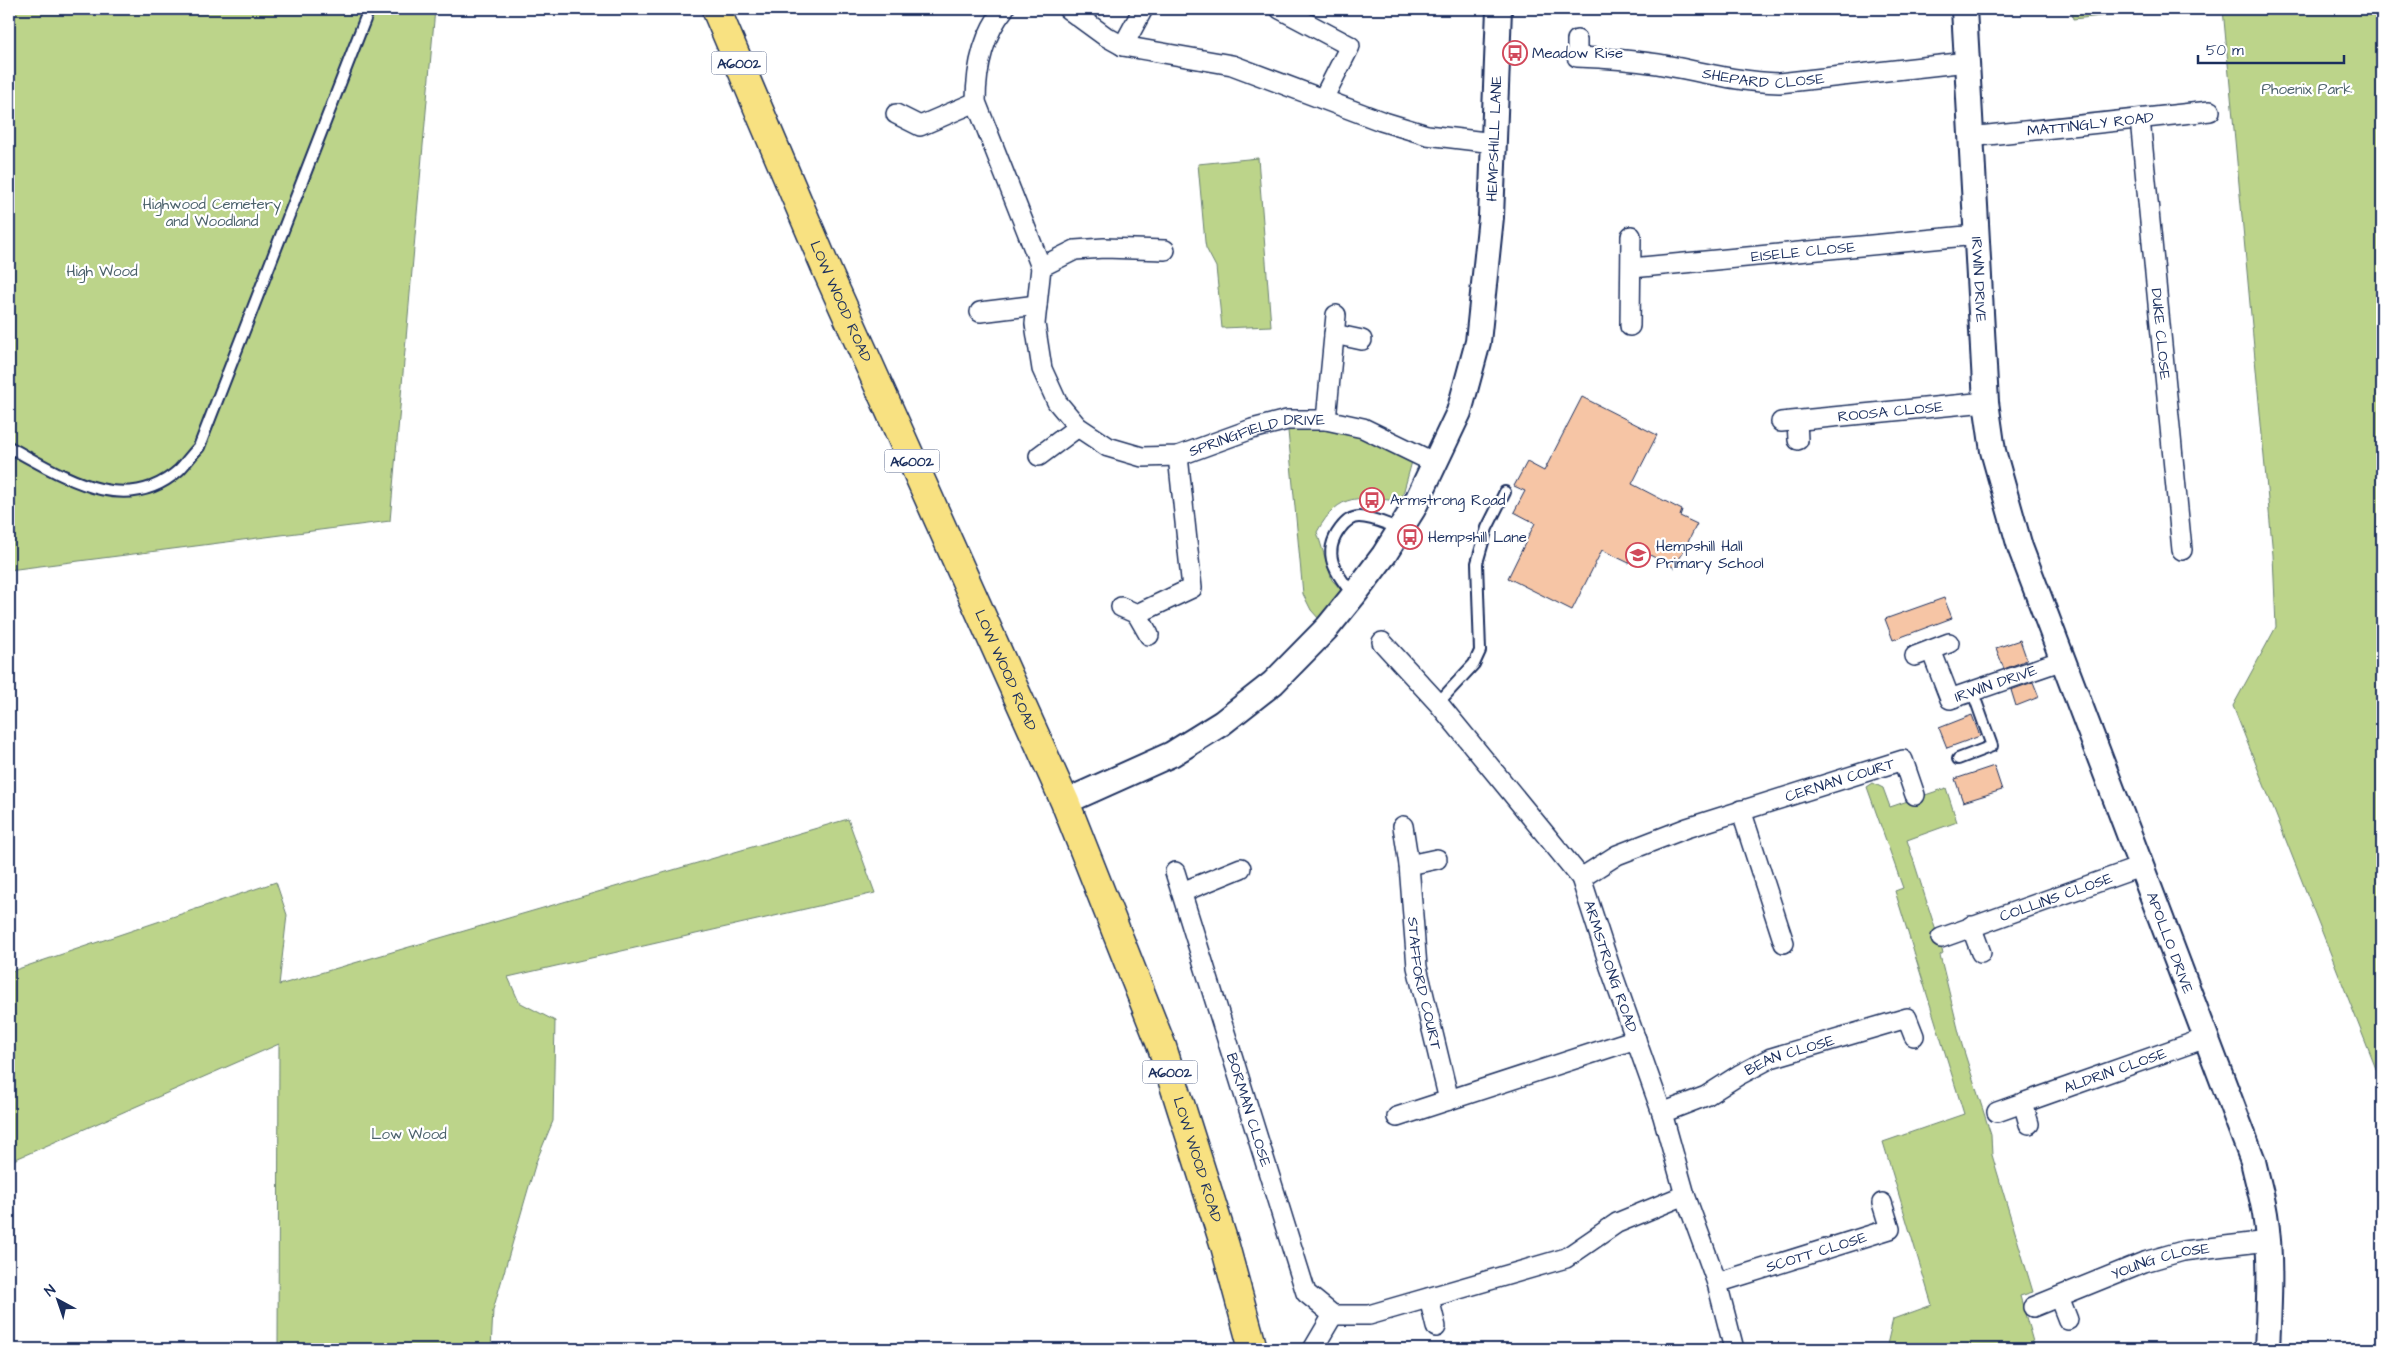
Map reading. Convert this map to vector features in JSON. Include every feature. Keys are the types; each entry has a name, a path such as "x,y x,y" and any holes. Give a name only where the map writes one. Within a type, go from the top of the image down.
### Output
{"main road":[{"name":"LOW WOOD ROAD","path":"716,9 828,273 1065,802 1162,1047 1225,1246 1253,1349"}],"street":[{"name":"SPRINGFIELD DRIVE","path":"1004,9 985,43 976,77 976,102 1041,267 1035,324 1042,369 1057,402 1078,427 1108,447 1142,457 1178,456 1252,429 1287,420 1326,420 1363,428 1435,463"},
{"path":"1068,9 1105,36 1123,46 1232,65 1381,122 1427,135 1494,143"},
{"path":"1123,46 1143,9"},
{"path":"1280,9 1350,46 1322,99"},
{"name":"HEMPSHILL LANE","path":"1065,802 1172,754 1222,724 1272,683 1327,628 1354,596 1401,530 1459,412 1478,342 1491,217 1500,9"},
{"name":"IRWIN DRIVE","path":"1964,9 1986,402 1993,451 2020,547"},
{"name":"SHEPARD CLOSE","path":"1577,40 1577,57 1612,58 1658,64 1749,82 1780,83 1967,62"},
{"path":"896,114 920,126 976,102"},
{"name":"MATTINGLY ROAD","path":"1970,137 2210,111"},
{"name":"DUKE CLOSE","path":"2140,118 2182,550"},
{"name":"EISELE CLOSE","path":"1632,268 1976,235"},
{"path":"1630,326 1631,236"},
{"path":"1041,267 1075,250 1104,248 1164,250"},
{"path":"980,312 1036,305"},
{"path":"1326,420 1336,315"},
{"path":"1334,334 1362,340"},
{"name":"ROOSA CLOSE","path":"1792,428 1986,402"},
{"path":"1039,456 1078,427"},
{"path":"1149,635 1129,611 1192,588 1178,456"},
{"name":"APOLLO DRIVE","path":"2020,547 2253,1161 2265,1214 2268,1241 2270,1300 2267,1349"},
{"name":"ARMSTRONG ROAD","path":"1382,642 1438,702 1581,878 1662,1113 1686,1195 1717,1283 1734,1349"},
{"name":"IRWIN DRIVE","path":"1932,650 1950,699 2063,660"},
{"name":"CERNAN COURT","path":"1581,878 1617,855 1741,810 1902,760 1914,794"},
{"path":"1741,810 1784,943"},
{"name":"STAFFORD COURT","path":"1403,826 1409,865 1417,967 1449,1100"},
{"path":"1409,865 1437,859"},
{"name":"COLLINS CLOSE","path":"1941,938 2140,866"},
{"path":"1182,892 1241,868"},
{"name":"BORMAN CLOSE","path":"1175,872 1306,1293 1333,1315"},
{"path":"1971,926 1981,953"},
{"name":"BEAN CLOSE","path":"1662,1113 1706,1096 1771,1058 1907,1018 1914,1036"},
{"name":"ALDRIN CLOSE","path":"1997,1112 2206,1038"},
{"path":"1397,1117 1636,1039"},
{"path":"2023,1103 2029,1124"},
{"path":"1313,1349 1333,1315 1369,1315 1566,1258 1617,1223 1686,1195"},
{"name":"SCOTT CLOSE","path":"1717,1283 1890,1229 1882,1204"},
{"name":"YOUNG CLOSE","path":"2033,1306 2144,1262 2182,1251 2268,1241"},
{"path":"2058,1296 2068,1320"},
{"path":"1429,1298 1436,1327"}],"lane":[{"path":"9,446 80,484 108,492 139,490 158,483 178,471 199,447 369,9"},
{"path":"1438,702 1474,664 1480,651 1477,563 1487,528 1504,492"},
{"path":"1354,596 1341,579 1334,565 1330,553 1332,540 1349,519 1358,517 1375,520 1401,530"},
{"path":"1958,760 1992,746 1972,690"}],"green space":[{"name":"Highwood Cemetery and Woodland","path":"9,9 435,9 390,521 9,570"},
{"path":"2071,9 2168,9 2073,19"},
{"name":"Phoenix Park","path":"2223,9 2382,9 2382,1084 2233,706 2276,627 2273,555"},
{"path":"1258,158 1271,326 1222,328 1216,267 1206,248 1205,242 1198,164"},
{"path":"1287,420 1326,420 1413,458 1401,501 1362,498 1343,503 1325,518 1317,532 1332,580 1347,596 1327,628 1311,610 1303,594"},
{"path":"1873,783 1883,788 1890,807 1946,788 1957,822 1907,840 1943,953 1940,955 1962,1045 1991,1135 1992,1155 2033,1292 2020,1296 2035,1349 1886,1349 1893,1319 1932,1305 1883,1142 1964,1114 1895,891 1903,888 1867,787"},
{"name":"Low Wood","path":"848,819 875,893 508,977 519,1002 555,1021 553,1121 536,1162 493,1310 491,1349 278,1349 279,1044 9,1162 9,972 276,882 287,915 279,985"}],"building":[{"path":"1582,397 1657,435 1632,484 1682,510 1680,516 1697,524 1675,568 1644,552 1639,562 1632,558 1629,563 1602,550 1572,610 1508,578 1535,523 1514,512 1525,491 1514,486 1527,462 1544,471"},
{"path":"1944,598 1952,618 1893,640 1885,619"},
{"path":"2020,640 2027,660 2004,669 1996,648"},
{"path":"2033,682 2039,697 2016,706 2011,690"},
{"path":"1972,715 1980,736 1947,748 1939,728"},
{"path":"1994,766 2002,790 1963,802 1955,779"}],"place":[{"name":"Meadow Rise","path":"1515,53"},
{"name":"Armstrong Road","path":"1372,500"},
{"name":"Hempshill Lane","path":"1410,537"},
{"name":"Hempshill Hall Primary School","path":"1638,555"}],"park label":[{"name":"High Wood","path":"102,271"}]}
